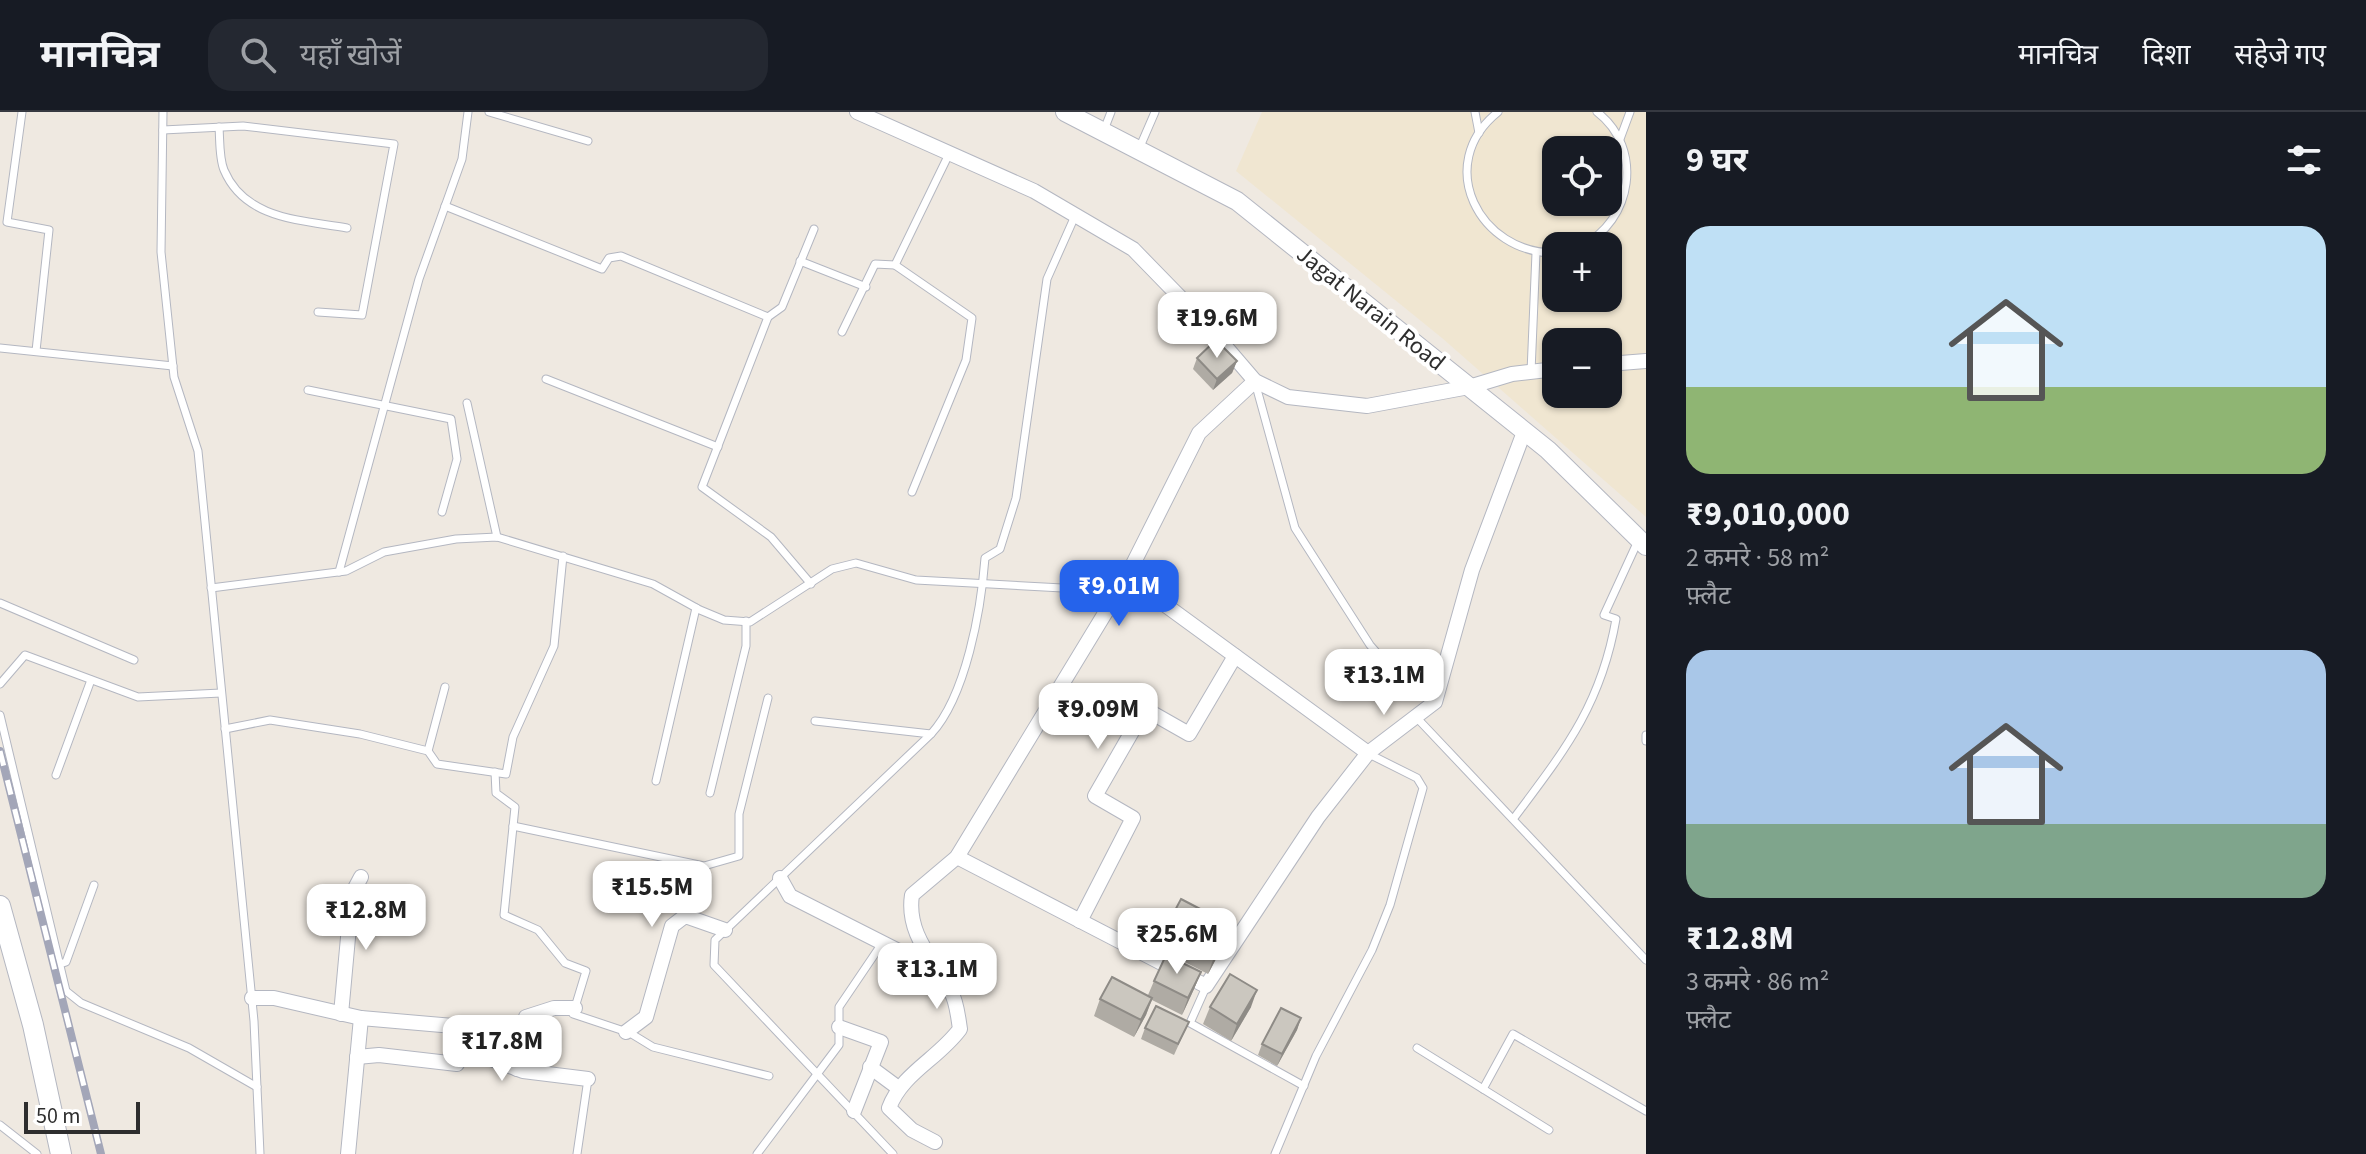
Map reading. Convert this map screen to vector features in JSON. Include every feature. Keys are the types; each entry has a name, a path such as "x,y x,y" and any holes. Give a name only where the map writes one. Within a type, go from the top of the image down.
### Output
{"main road":[{"path":"0,906 33,1025 61,1154"}],"street":[{"path":"857,112 1034,191 1133,249 1207,325 1255,381 1288,397 1367,406 1542,371"},
{"name":"Jagat Narain Road","path":"1065,112 1237,201 1524,432 1642,543"},
{"path":"1622,363 1646,361"},
{"path":"935,1142 912,1130 889,1108 897,1087 946,1048 960,1029 952,993 934,970 909,916 912,895 957,857 1127,577 1199,433 1255,381"},
{"path":"957,857 1206,986 1318,817 1368,753 1435,702 1472,570 1524,432"},
{"path":"1127,577 1368,753"},
{"path":"1080,921 1133,818 1095,796 1145,709 1189,734 1235,656"},
{"path":"341,1014 352,894 361,877"},
{"path":"780,878 790,896 934,970"},
{"path":"626,1032 646,1017 672,926 685,916 725,930"},
{"path":"252,998 274,998 361,1018 465,1027 470,1051 517,1069 588,1079"},
{"path":"517,1069 526,1017 554,1008 575,1008"},
{"path":"348,1154 361,1018"},
{"path":"839,1027 881,1042 854,1111"},
{"path":"357,1057 379,1055 457,1064"},
{"path":"870,1067 897,1087"}],"lane":[{"path":"22,112 7,222 49,230 36,351"},
{"path":"163,112 161,252 173,366 198,451 252,998 260,1154"},
{"path":"339,572 419,279 462,159 468,112"},
{"path":"489,112 588,141"},
{"path":"1103,132 1111,112"},
{"path":"1139,151 1155,112"},
{"path":"1475,112 1479,133"},
{"path":"1498,112 1479,133 1469,157 1468,183 1475,208 1490,230 1511,245 1542,253"},
{"path":"1597,112 1617,136"},
{"path":"1621,136 1630,112"},
{"path":"163,130 219,127 286,130 394,144 362,315 318,312"},
{"path":"219,127 223,169 251,205 273,215 347,228"},
{"path":"1622,146 1627,163 1627,187 1622,202"},
{"path":"895,265 950,152"},
{"path":"445,206 602,269 609,258 621,256 768,317"},
{"path":"893,1154 714,965 715,940 931,734 955,700 983,586 985,558 1000,549 1016,498 1047,279 1075,216"},
{"path":"1601,232 1615,216"},
{"path":"811,584 771,537 702,487 768,317 782,307 814,229"},
{"path":"1531,372 1536,253"},
{"path":"800,261 866,287"},
{"path":"842,332 875,264 895,265 972,318 966,360 912,492"},
{"path":"0,348 173,366"},
{"path":"546,379 718,447"},
{"path":"1255,381 1295,528 1370,645 1398,677 1435,702"},
{"path":"308,390 451,419 457,459 442,512"},
{"path":"467,403 497,537"},
{"path":"211,588 339,572 384,552 456,539 497,537 653,584 724,620 746,621 832,569 856,563 916,580 1017,588 1118,591"},
{"path":"1514,818 1577,734 1608,665 1616,619 1604,615 1642,543"},
{"path":"225,729 270,720 360,734 428,751 437,764 506,774 513,737 554,646 563,556"},
{"path":"0,603 134,660"},
{"path":"656,781 696,608"},
{"path":"710,793 746,646 746,621"},
{"path":"0,684 25,655 138,697 221,693"},
{"path":"56,775 91,680"},
{"path":"428,751 445,687"},
{"path":"513,826 704,866 739,856 739,814 768,698"},
{"path":"0,715 66,991 81,1003 189,1048 257,1087"},
{"path":"1416,717 1646,960"},
{"path":"815,721 931,734"},
{"path":"1646,735 1646,741"},
{"path":"1275,1154 1390,905 1423,788 1417,778 1368,753"},
{"path":"495,772 496,793 515,807 504,915 538,930 565,963 586,971 573,1014 626,1032 653,1047 769,1076"},
{"path":"60,964 66,962 94,885"},
{"path":"757,1154 820,1075 839,1045 839,1007 883,942"},
{"path":"1206,986 1190,1023 1304,1086"},
{"path":"1483,1089 1513,1034 1646,1111"},
{"path":"1417,1048 1549,1130"},
{"path":"577,1154 588,1079"},
{"path":"0,1125 37,1154"}],"shaded area":[{"path":"1262,112 1646,112 1646,517 1442,338 1236,171"}],"building":[{"path":"1216,340 1237,361 1217,379 1197,358"},
{"path":"1181,899 1231,925 1214,957 1164,931"},
{"path":"1166,955 1201,972 1188,998 1154,981"},
{"path":"1230,974 1257,990 1237,1024 1210,1007"},
{"path":"1112,977 1152,998 1141,1020 1100,999"},
{"path":"1156,1006 1189,1022 1178,1044 1145,1028"},
{"path":"1281,1008 1301,1018 1282,1054 1262,1044"}],"railway":[{"path":"0,751 101,1154"}]}
